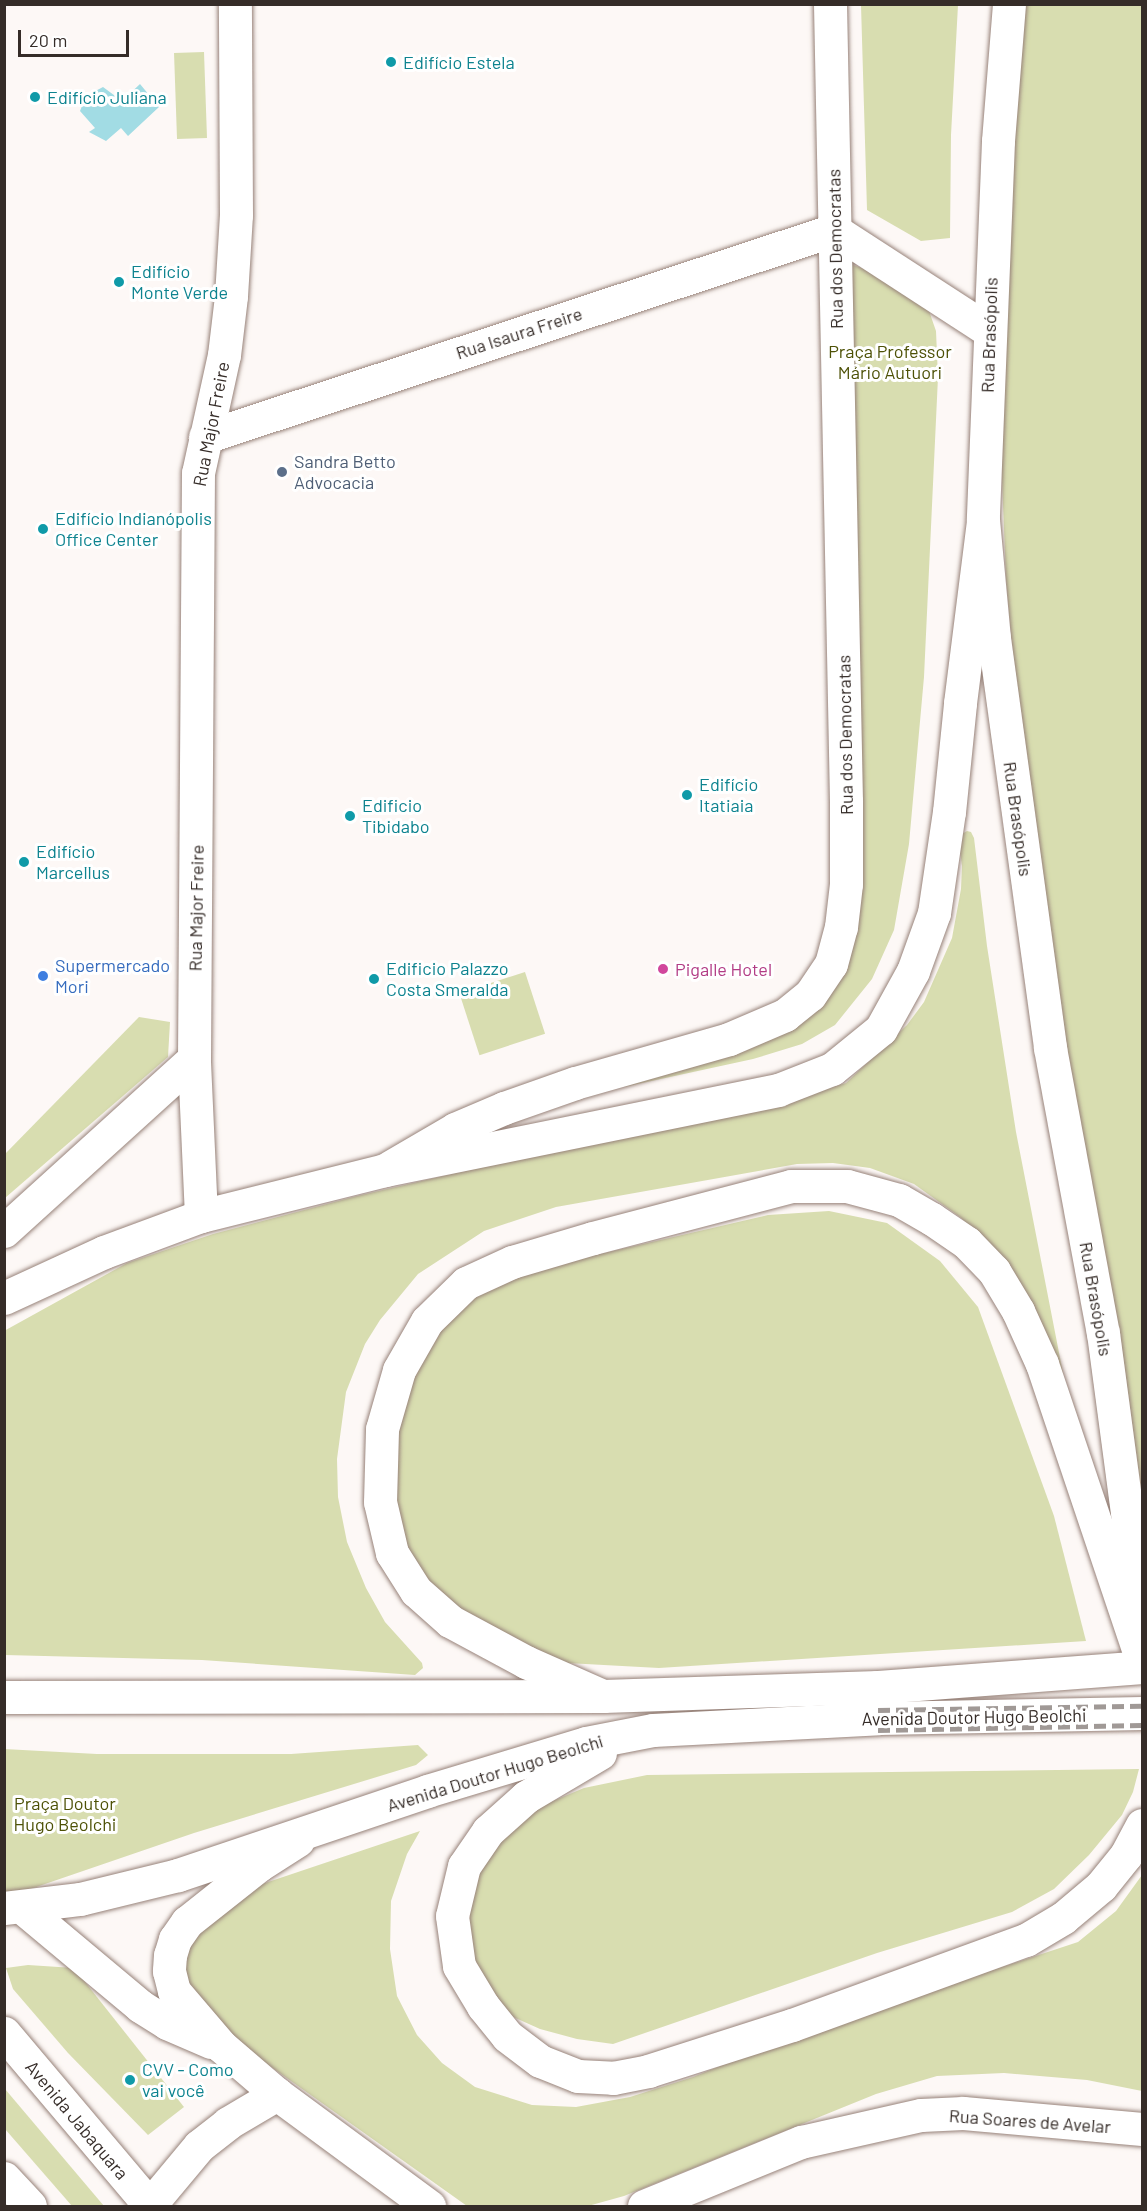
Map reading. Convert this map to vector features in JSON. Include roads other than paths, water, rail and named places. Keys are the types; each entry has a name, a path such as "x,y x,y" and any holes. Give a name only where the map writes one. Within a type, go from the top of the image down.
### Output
{"main road":[{"name":"Rua Major Freire","path":"201,1216 194,1059 198,473 224,355 231,296 236,215 235,4"},
{"name":"Rua dos Democratas","path":"385,1170 455,1129 504,1108 575,1083 729,1039 785,1015 810,995 831,964 841,927 846,884 830,4"},
{"name":"Rua Brasópolis","path":"1009,4 998,141 988,330 983,520 999,671 1050,1048 1103,1333 1143,1627"},
{"name":"Rua Isaura Freire","path":"205,437 834,230"},
{"path":"834,230 988,330"},
{"path":"4,1298 104,1252 201,1216 385,1170 778,1090 832,1069 880,1029 913,971 934,913 949,812 983,520"},
{"path":"4,1231 194,1059"},
{"path":"603,1696 526,1662 450,1621 416,1591 392,1553 380,1502 382,1429 399,1370 427,1321 466,1283 512,1262 592,1238 791,1186 847,1186 899,1200 967,1242 994,1271 1018,1311 1042,1364 1143,1661"},
{"name":"Avenida Doutor Hugo Beolchi","path":"14,1908 125,1890 178,1875 427,1791 586,1743 653,1730 878,1703 1143,1667"},
{"name":"Avenida Doutor Hugo Beolchi","path":"4,1697 603,1696 1143,1713"},
{"path":"653,1730 609,1748 567,1770 526,1797 488,1831 464,1866 452,1916 459,1966 489,2014 507,2036 540,2061 578,2076 613,2078 648,2071 792,2025 1026,1940 1063,1918 1101,1886 1126,1854 1143,1825"},
{"path":"314,1830 259,1865 187,1922 175,1939 170,1955 169,1971 174,1991 221,2046 277,2094 429,2206"},
{"path":"14,1908 140,2006 167,2023 221,2046"},
{"name":"Avenida Jabaquara","path":"4,2033 150,2206"},
{"path":"150,2206 199,2145 228,2123 277,2094"},
{"name":"Rua Soares de Avelar","path":"644,2206 801,2142 855,2128 921,2115 963,2113 1143,2129"},
{"path":"4,2178 30,2206"}],"water":[{"path":"140,84 159,107 128,136 121,128 106,141 89,132 95,128 80,111 86,96 103,87 122,101"}],"railway":[{"path":"878,1710 1142,1706"},
{"path":"878,1730 1142,1725"}],"place":[{"name":"Edifício Estela","path":"391,62"},
{"name":"Edifício Juliana","path":"35,97"},
{"name":"Edifício Monte Verde","path":"119,282"},
{"name":"Sandra Betto Advocacia","path":"282,472"},
{"name":"Edifício Indianópolis Office Center","path":"43,529"},
{"name":"Edifício Itatiaia","path":"687,795"},
{"name":"Edificio Tibidabo","path":"350,816"},
{"name":"Edifício Marcellus","path":"24,862"},
{"name":"Pigalle Hotel","path":"663,969"},
{"name":"Supermercado Mori","path":"43,976"},
{"name":"Edificio Palazzo Costa Smeralda","path":"374,979"},
{"name":"CVV - Como vai você","path":"130,2080"}],"park label":[{"name":"Praça Professor Mário Autuori","path":"890,362"},
{"name":"Praça Doutor Hugo Beolchi","path":"65,1814"}]}
